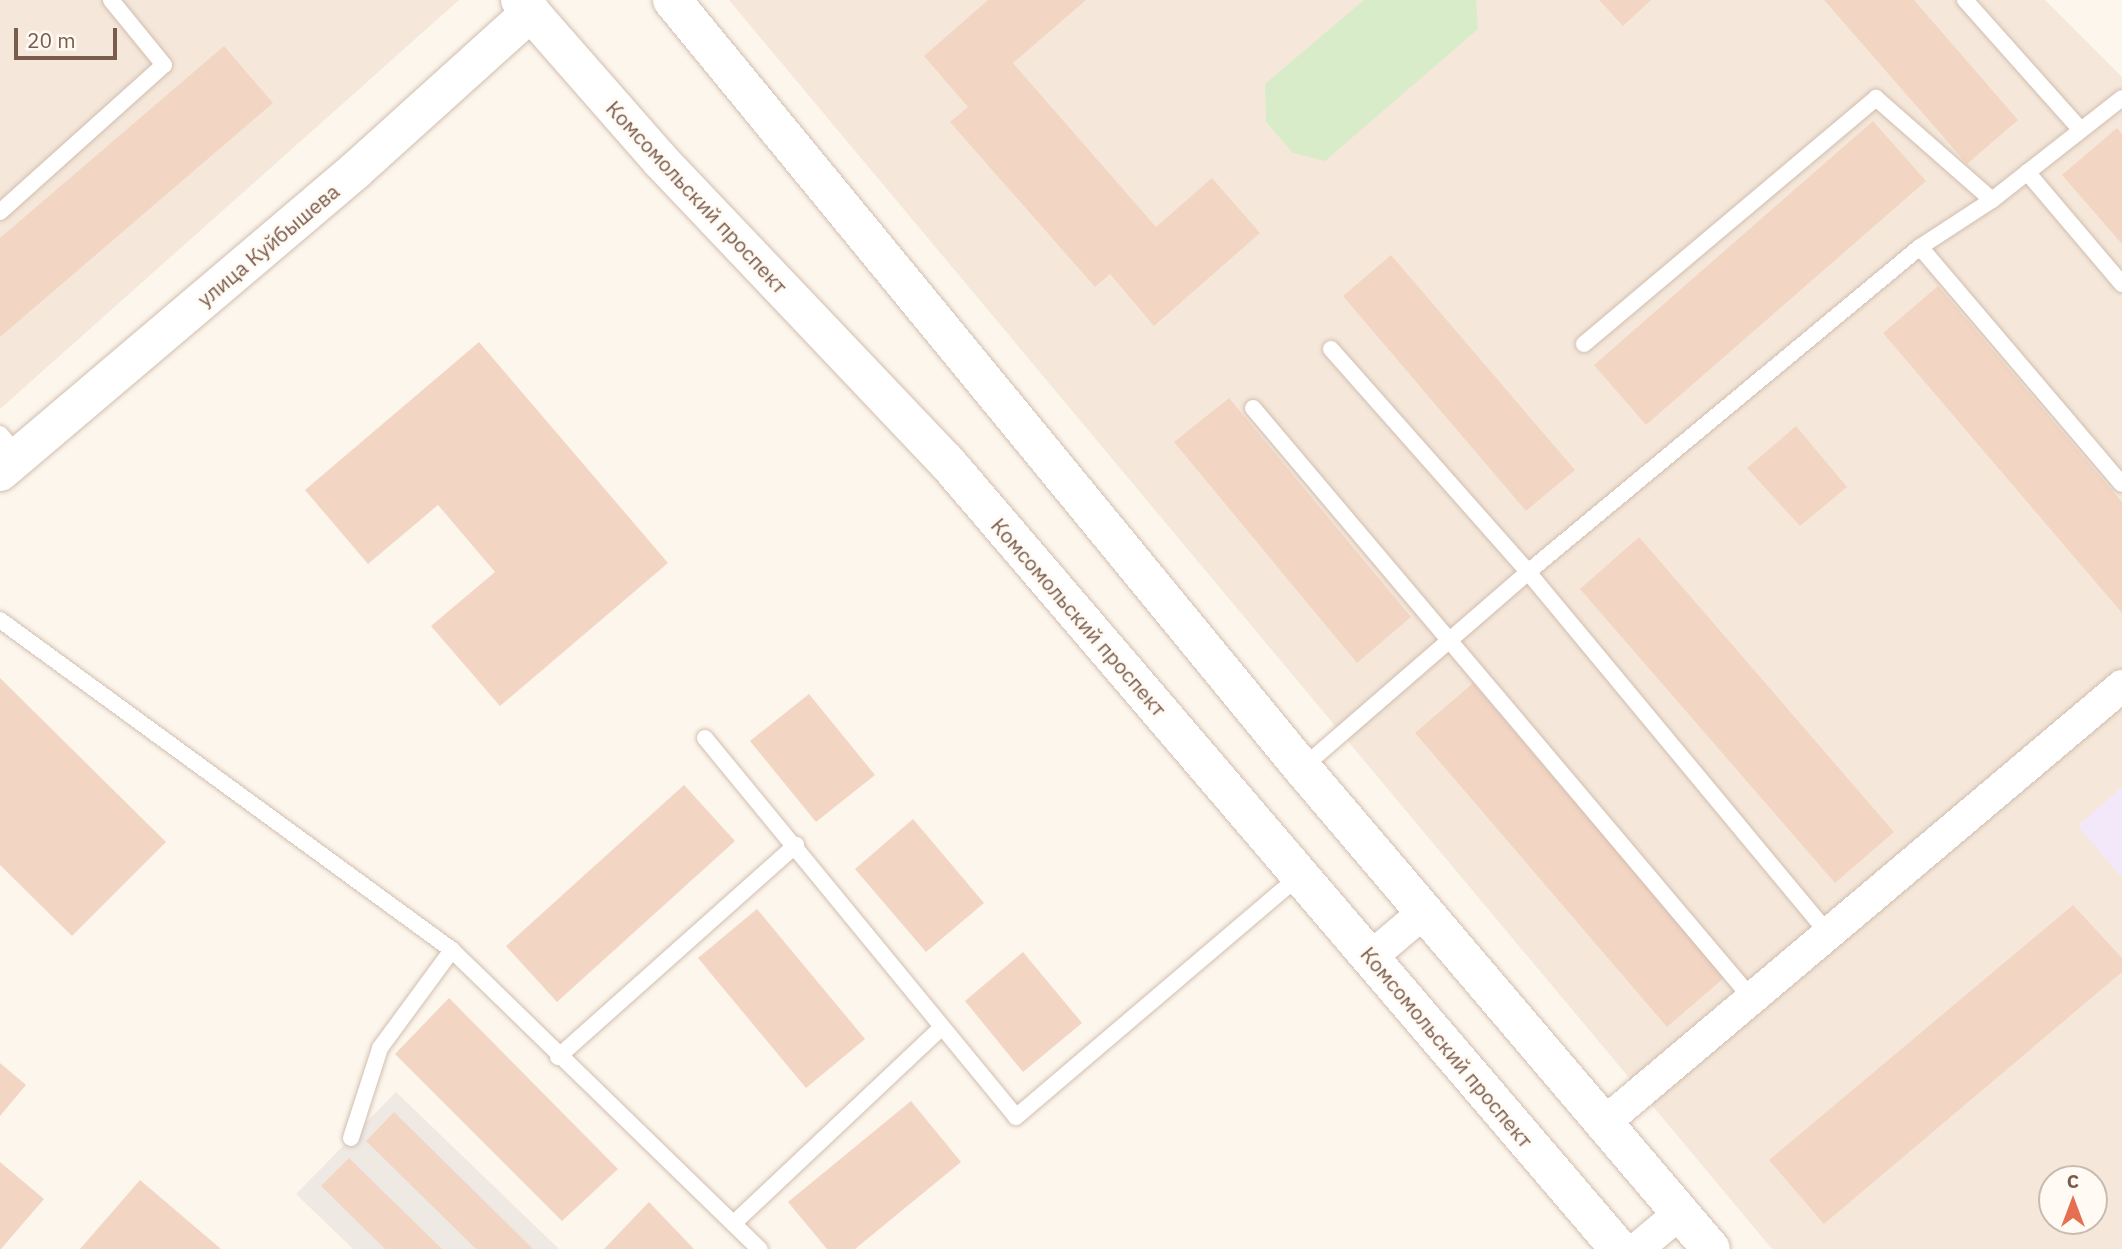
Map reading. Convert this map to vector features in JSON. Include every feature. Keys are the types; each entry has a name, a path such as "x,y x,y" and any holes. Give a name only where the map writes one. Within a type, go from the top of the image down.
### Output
{"main road":[{"path":"672,0 1302,768 1711,1249"},
{"name":"улица Куйбышева","path":"6,454 356,170 532,4"},
{"name":"Комсомольский проспект","path":"532,4 661,161 946,461 1619,1249"}],"street":[{"path":"1604,1123 1754,1001 2122,686"},
{"path":"1371,957 1424,912"},
{"path":"1637,1249 1680,1213"}],"lane":[{"path":"0,212 164,65 111,0"},
{"path":"1965,0 2079,128"},
{"path":"1584,344 1875,98 1992,200"},
{"path":"1302,768 1528,572 1920,247 1992,200 2079,128 2122,98"},
{"path":"2028,172 2122,284"},
{"path":"1920,247 2122,484"},
{"path":"1331,349 1528,572 1830,936"},
{"path":"1253,408 1754,1001"},
{"path":"0,620 452,950 558,1057 760,1249"},
{"path":"705,738 796,845 941,1028 1016,1117 1300,875"},
{"path":"558,1057 796,845"},
{"path":"351,1138 380,1048 452,950"},
{"path":"734,1223 941,1028"}],"shaded area":[{"path":"0,0 459,0 0,409"},
{"path":"729,0 2045,0 2122,77 2122,1249 1772,1249"},
{"path":"2122,787 2122,878 2078,826"},
{"path":"396,1092 559,1249 353,1249 296,1194"}],"green space":[{"path":"1364,0 1476,0 1478,29 1325,161 1293,153 1266,122 1265,84"}],"building":[{"path":"988,0 1086,0 1013,63 1156,227 1212,178 1260,233 1154,326 1110,274 1095,287 950,122 968,107 924,56"},
{"path":"1599,0 1651,0 1623,26"},
{"path":"1824,0 1914,0 2018,120 1967,164"},
{"path":"224,46 273,103 0,337 0,238"},
{"path":"1873,121 1926,181 1646,425 1594,365"},
{"path":"2117,128 2122,134 2122,244 2062,175"},
{"path":"1391,255 1575,470 1526,511 1343,296"},
{"path":"1938,286 2122,502 2122,613 1883,333"},
{"path":"479,342 668,563 500,706 431,626 495,572 438,505 368,564 305,490"},
{"path":"1229,398 1411,617 1357,663 1174,442"},
{"path":"1796,426 1847,487 1800,526 1747,468"},
{"path":"1639,537 1894,832 1835,883 1580,589"},
{"path":"0,678 166,842 72,936 0,865"},
{"path":"1473,683 1725,977 1667,1027 1415,733"},
{"path":"809,694 875,775 816,822 750,741"},
{"path":"684,785 735,841 557,1002 506,946"},
{"path":"913,819 984,903 926,952 855,869"},
{"path":"2073,905 2122,958 2122,972 1824,1224 1769,1160"},
{"path":"757,909 865,1039 806,1088 698,958"},
{"path":"1023,952 1082,1023 1023,1072 965,1001"},
{"path":"449,998 618,1169 562,1221 395,1054"},
{"path":"0,1063 26,1085 0,1116"},
{"path":"911,1101 961,1162 855,1249 827,1249 788,1202"},
{"path":"394,1112 533,1249 476,1249 366,1141"},
{"path":"349,1158 442,1249 385,1249 321,1186"},
{"path":"0,1162 44,1199 1,1249 0,1249"},
{"path":"140,1180 221,1249 80,1249"},
{"path":"649,1202 694,1249 604,1249"}]}
